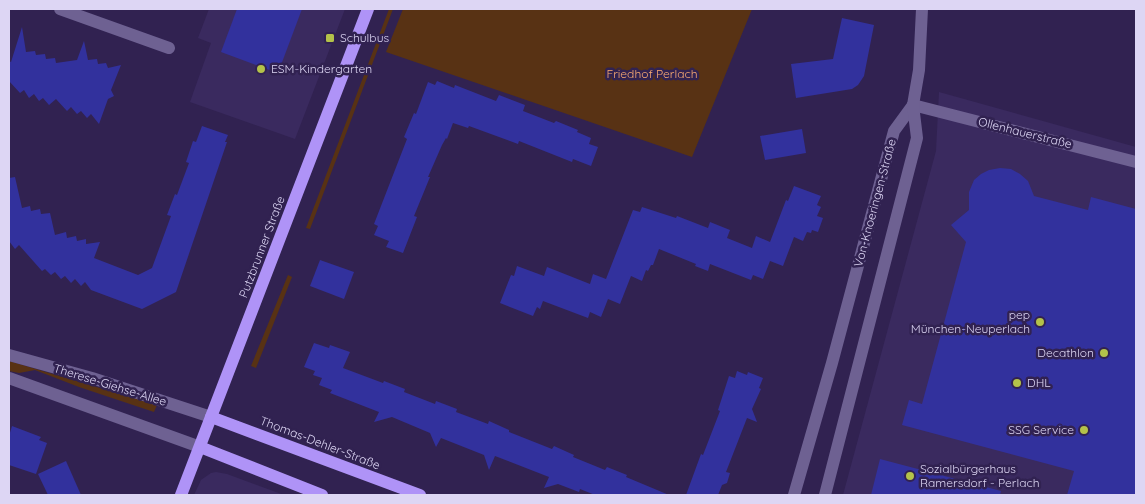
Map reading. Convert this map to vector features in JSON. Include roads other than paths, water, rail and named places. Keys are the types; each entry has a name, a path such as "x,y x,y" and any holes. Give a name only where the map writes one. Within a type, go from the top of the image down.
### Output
{"main road":[{"name":"Putzbrunner Straße","path":"181,495 368,9"},
{"name":"Thomas-Dehler-Straße","path":"211,417 420,495"},
{"path":"200,447 322,495"}],"street":[{"path":"60,9 169,48"},
{"path":"913,105 919,70 922,9"},
{"name":"Ollenhauerstraße","path":"913,105 1136,162"},
{"name":"Von-Knoeringen-Straße","path":"794,494 832,363 894,131 913,105"},
{"name":"Von-Knoeringen-Straße","path":"825,495 917,138 913,105"},
{"name":"Therese-Giehse-Allee","path":"9,355 92,378 211,417"},
{"name":"Therese-Giehse-Allee","path":"9,378 200,447"}],"place":[{"name":"Schulbus","path":"330,38"},
{"name":"ESM-Kindergarten","path":"261,69"},
{"name":"pep München-Neuperlach","path":"1040,322"},
{"name":"Decathlon","path":"1104,353"},
{"name":"DHL","path":"1017,383"},
{"name":"SSG Service","path":"1084,430"},
{"name":"Sozialbürgerhaus Ramersdorf - Perlach","path":"910,476"}],"park label":[{"name":"Friedhof Perlach","path":"652,74"}]}
